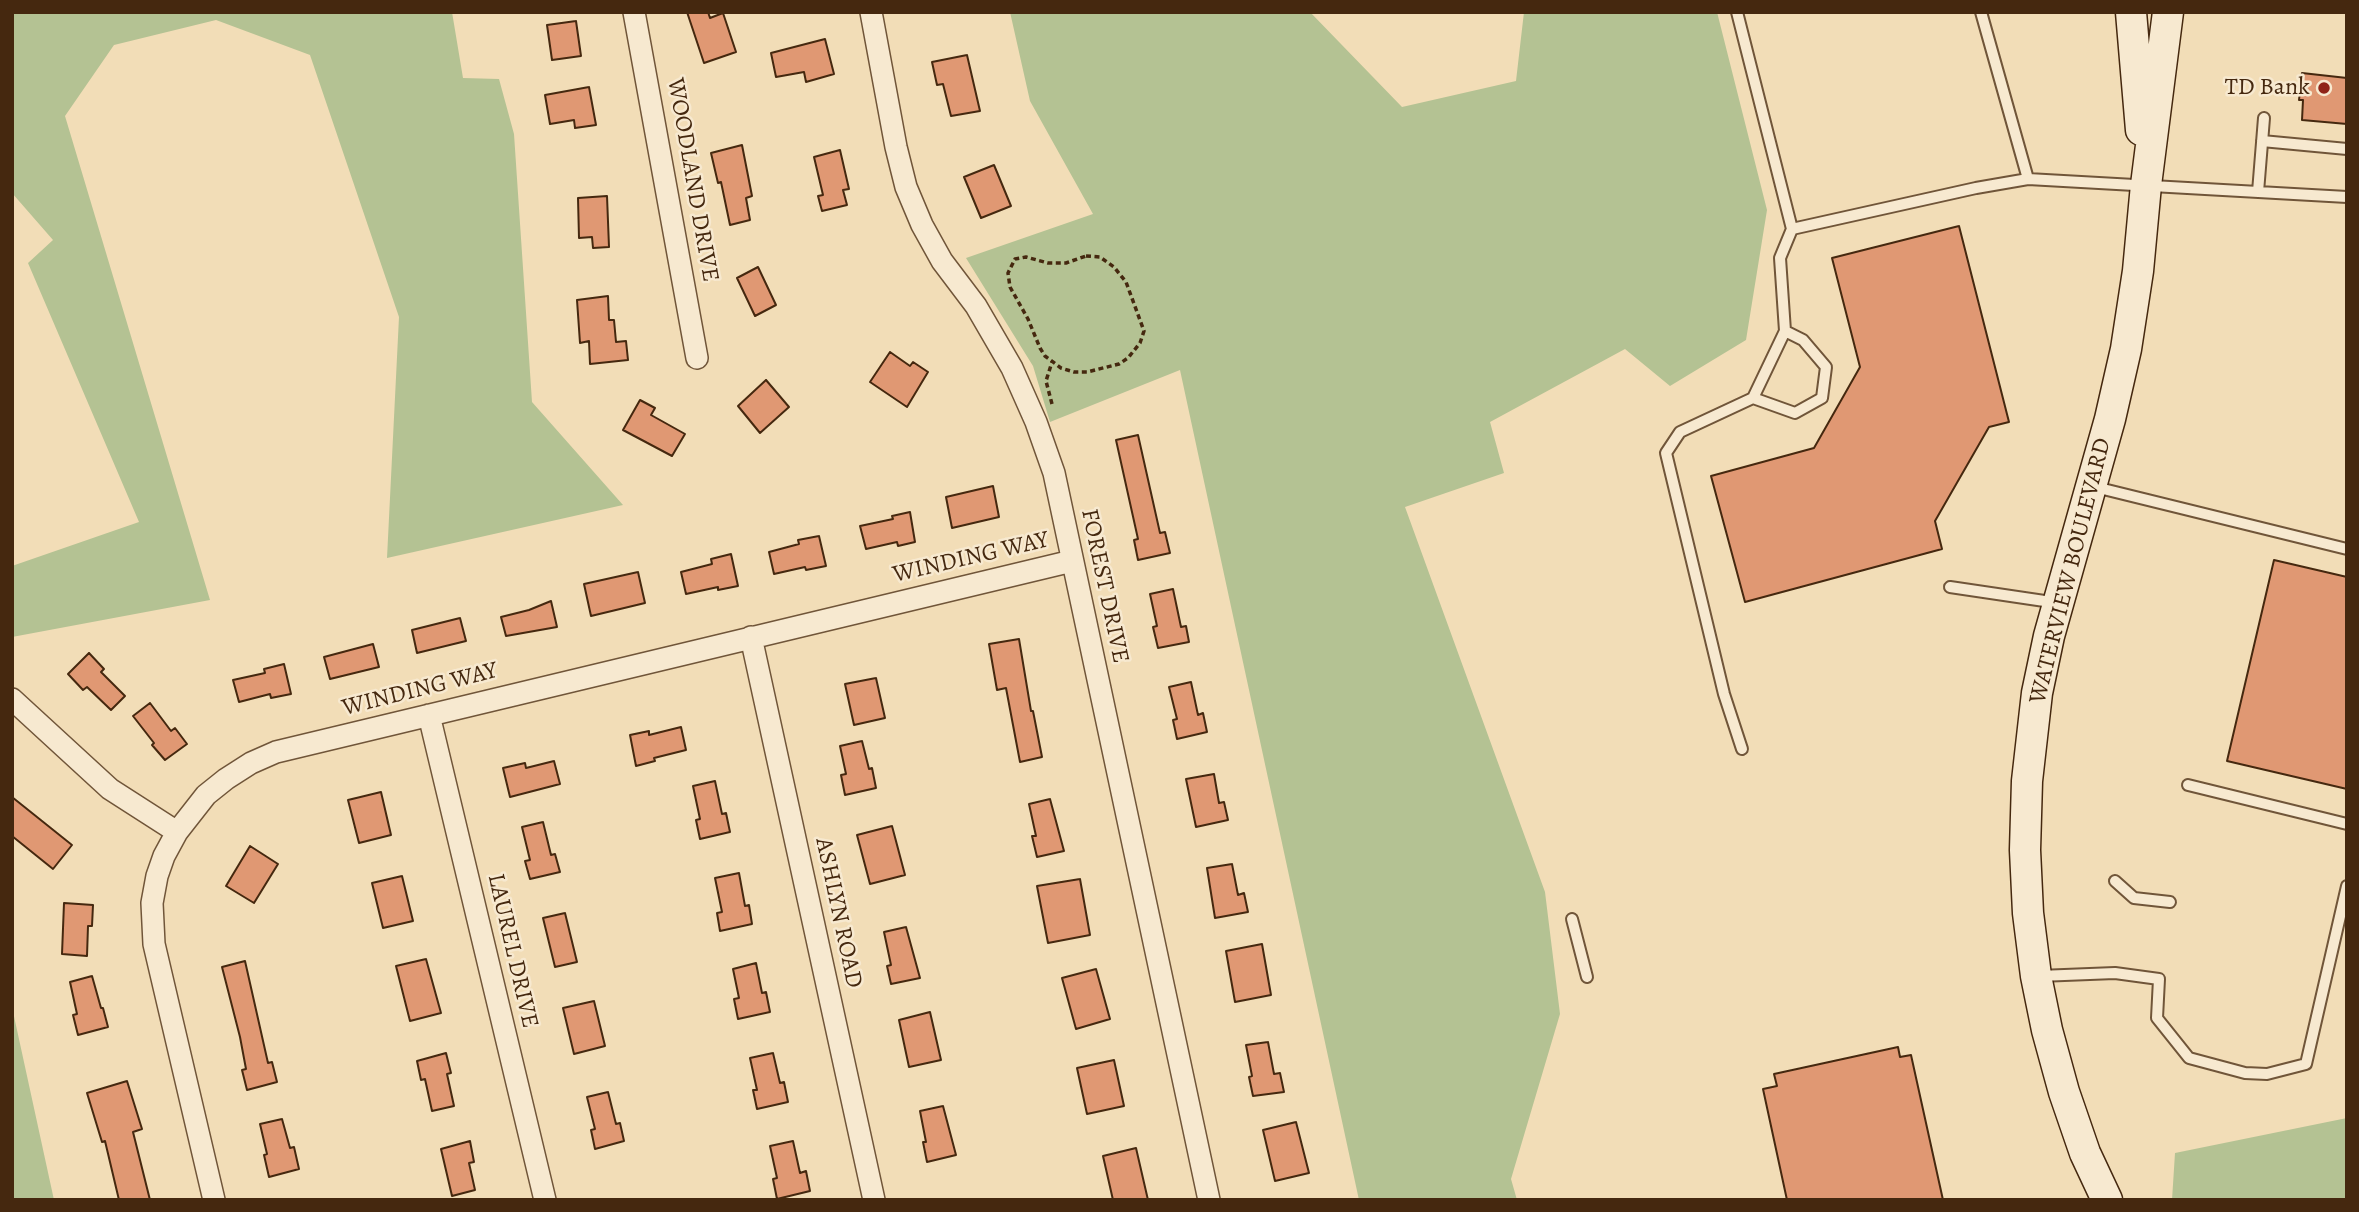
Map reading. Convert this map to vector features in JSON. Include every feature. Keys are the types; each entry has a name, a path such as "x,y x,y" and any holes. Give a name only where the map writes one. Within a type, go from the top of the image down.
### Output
{"street":[{"name":"WOODLAND DRIVE","path":"634,12 697,358"},
{"name":"FOREST DRIVE","path":"870,12 906,187 922,225 942,261 987,323 1012,368 1036,422 1054,473 1209,1200"},
{"name":"WATERVIEW BOULEVARD","path":"2131,12 2146,185"},
{"name":"WATERVIEW BOULEVARD","path":"2107,1200 2085,1153 2064,1092 2036,976 2028,914 2027,781 2037,693 2126,349 2138,271 2168,12"},
{"name":"WINDING WAY","path":"214,1200 152,930 152,903 157,876 177,832 206,795 226,779 251,763 276,752 1072,561"},
{"name":"ASHLYN ROAD","path":"751,637 874,1200"},
{"path":"12,699 110,789 177,832"},
{"name":"LAUREL DRIVE","path":"429,715 545,1200"}],"lane":[{"path":"1737,12 1792,229 1780,258 1785,331 1752,398 1680,432 1666,453 1724,694 1742,749"},
{"path":"1981,12 2028,179"},
{"path":"2258,192 2264,118"},
{"path":"2262,141 2347,149"},
{"path":"1792,229 2028,179 2347,197"},
{"path":"1752,398 1795,413 1822,398 1826,367 1803,340 1785,331"},
{"path":"2091,486 2347,550"},
{"path":"1950,587 2059,603"},
{"path":"2188,785 2347,824"},
{"path":"2115,881 2134,898 2171,902"},
{"path":"2036,976 2115,973 2159,979 2157,1018 2189,1058 2245,1073 2267,1074 2306,1064 2347,886"},
{"path":"1572,919 1587,977"}],"path":[{"path":"1086,256 1100,257 1114,267 1126,282 1144,331 1140,343 1128,358 1105,368 1074,372 1052,362 1040,348 1010,287 1007,273 1010,265 1015,259 1026,257 1048,263 1066,263 1086,256"},
{"path":"1052,362 1045,381 1055,414"}],"green space":[{"path":"12,12 452,12 463,78 499,79 514,134 532,402 623,505 387,558 399,317 310,55 216,20 114,45 65,116 210,600 12,637 12,566 139,522 28,263 53,240 12,193"},
{"path":"1010,12 1310,12 1402,107 1516,81 1524,12 1717,12 1767,210 1746,340 1670,386 1625,349 1490,422 1504,473 1405,507 1545,892 1560,1014 1511,1179 1517,1200 1359,1200 1180,370 1050,422 1033,366 966,258 1093,214 1030,101"},
{"path":"12,1007 54,1200 12,1200"},
{"path":"2347,1118 2347,1200 2172,1200 2175,1153"}],"building":[{"path":"687,12 708,12 710,18 723,13 736,52 704,63"},
{"path":"576,21 581,56 552,60 547,25"},
{"path":"825,39 834,74 806,82 804,72 776,77 771,53"},
{"path":"967,55 980,111 951,116 943,84 937,85 932,62"},
{"name":"TD Bank","path":"2302,73 2347,78 2347,124 2302,120 2303,100 2299,100"},
{"path":"589,87 596,125 575,128 574,120 550,124 545,95"},
{"path":"742,145 752,196 746,198 750,220 730,225 721,182 718,183 711,153"},
{"path":"840,150 849,189 843,190 847,205 822,211 818,196 823,195 814,157"},
{"path":"994,165 1011,206 981,218 964,177"},
{"path":"607,196 609,247 593,248 592,237 579,238 578,198"},
{"path":"1959,226 2009,422 1989,427 1935,521 1942,549 1745,602 1711,476 1814,448 1860,367 1832,258"},
{"path":"758,267 776,305 755,316 737,278"},
{"path":"608,296 609,320 614,320 616,342 626,341 628,360 590,364 589,341 580,343 577,300"},
{"path":"890,352 910,366 913,362 928,372 907,407 870,382"},
{"path":"766,380 789,407 760,433 738,406"},
{"path":"640,400 655,408 651,415 685,434 672,456 623,430"},
{"path":"1138,435 1160,533 1165,532 1170,553 1138,560 1134,540 1138,539 1116,440"},
{"path":"993,486 999,517 952,528 946,497"},
{"path":"910,512 915,542 898,546 897,542 866,549 860,526 893,519 892,516"},
{"path":"819,536 826,566 806,570 805,567 774,574 769,552 799,544 798,540"},
{"path":"731,554 738,586 686,594 681,572 712,564 711,559"},
{"path":"2274,560 2347,577 2347,789 2227,761"},
{"path":"638,572 645,603 591,616 584,584"},
{"path":"1173,589 1181,627 1186,626 1189,642 1158,648 1153,627 1157,626 1150,594"},
{"path":"551,601 557,627 506,636 501,617"},
{"path":"460,618 466,641 417,653 412,630"},
{"path":"1019,639 1042,757 1020,762 1006,688 997,690 989,644"},
{"path":"373,644 379,667 330,679 324,657"},
{"path":"89,653 104,669 101,672 125,696 111,710 87,687 83,690 68,674"},
{"path":"284,664 291,694 271,698 270,694 239,702 233,680 265,673 264,669"},
{"path":"876,678 885,718 854,725 845,684"},
{"path":"1191,682 1198,715 1203,713 1207,732 1177,739 1173,720 1177,719 1169,687"},
{"path":"150,703 171,731 175,728 187,744 165,760 133,716"},
{"path":"681,727 686,750 654,758 655,761 636,766 630,735 649,731 649,735"},
{"path":"862,741 876,788 845,795 841,775 846,774 840,746"},
{"path":"554,761 560,784 510,797 503,768 525,763 526,768"},
{"path":"1214,774 1219,803 1224,802 1228,820 1196,827 1186,779"},
{"path":"715,781 722,814 726,813 730,832 700,839 696,820 700,819 693,786"},
{"path":"381,792 391,835 359,843 348,800"},
{"path":"12,797 72,845 53,869 12,836"},
{"path":"1050,799 1064,851 1037,857 1032,836 1036,836 1029,804"},
{"path":"543,822 551,855 555,854 560,872 530,879 525,861 530,860 522,827"},
{"path":"892,826 905,875 870,884 857,835"},
{"path":"250,846 278,864 254,903 226,886"},
{"path":"1232,864 1238,895 1244,893 1248,912 1215,918 1207,868"},
{"path":"739,873 745,906 749,905 752,924 720,931 717,913 722,912 715,878"},
{"path":"402,876 413,921 383,928 372,883"},
{"path":"1080,879 1090,935 1048,943 1037,886"},
{"path":"64,903 93,905 92,926 88,926 87,956 62,954"},
{"path":"565,913 577,962 555,967 543,918"},
{"path":"906,927 920,978 891,984 887,966 891,965 884,932"},
{"path":"1262,944 1271,995 1235,1002 1226,951"},
{"path":"426,959 441,1013 410,1021 396,966"},
{"path":"245,961 268,1063 272,1062 277,1082 247,1090 242,1070 246,1069 240,1037 222,967"},
{"path":"756,963 762,993 766,992 770,1012 738,1019 734,999 739,998 733,969"},
{"path":"1096,969 1110,1019 1076,1029 1062,978"},
{"path":"92,976 108,1027 78,1035 73,1015 77,1014 70,982"},
{"path":"594,1001 605,1046 574,1054 563,1008"},
{"path":"930,1012 941,1060 909,1067 899,1020"},
{"path":"1268,1042 1274,1074 1280,1073 1284,1092 1253,1096 1246,1045"},
{"path":"1898,1047 1900,1057 1911,1055 1943,1200 1787,1200 1763,1089 1777,1086 1774,1074"},
{"path":"446,1053 451,1073 447,1074 454,1106 432,1111 425,1079 421,1080 417,1061"},
{"path":"773,1053 788,1102 757,1109 753,1090 757,1090 750,1058"},
{"path":"1114,1060 1124,1106 1087,1114 1077,1068"},
{"path":"127,1081 142,1129 133,1132 150,1200 119,1200 105,1141 102,1142 87,1093"},
{"path":"608,1092 616,1124 620,1123 624,1141 595,1149 591,1130 595,1129 587,1097"},
{"path":"943,1106 956,1155 927,1162 920,1111"},
{"path":"282,1119 290,1148 294,1147 299,1169 269,1177 260,1124"},
{"path":"1296,1122 1309,1173 1275,1181 1263,1130"},
{"path":"470,1141 474,1162 469,1163 475,1190 452,1196 441,1149"},
{"path":"793,1141 800,1173 806,1171 810,1191 777,1199 773,1179 777,1178 770,1146"},
{"path":"1136,1148 1148,1200 1113,1200 1103,1156"}],"place":[{"name":"TD Bank","path":"2324,88"}]}
